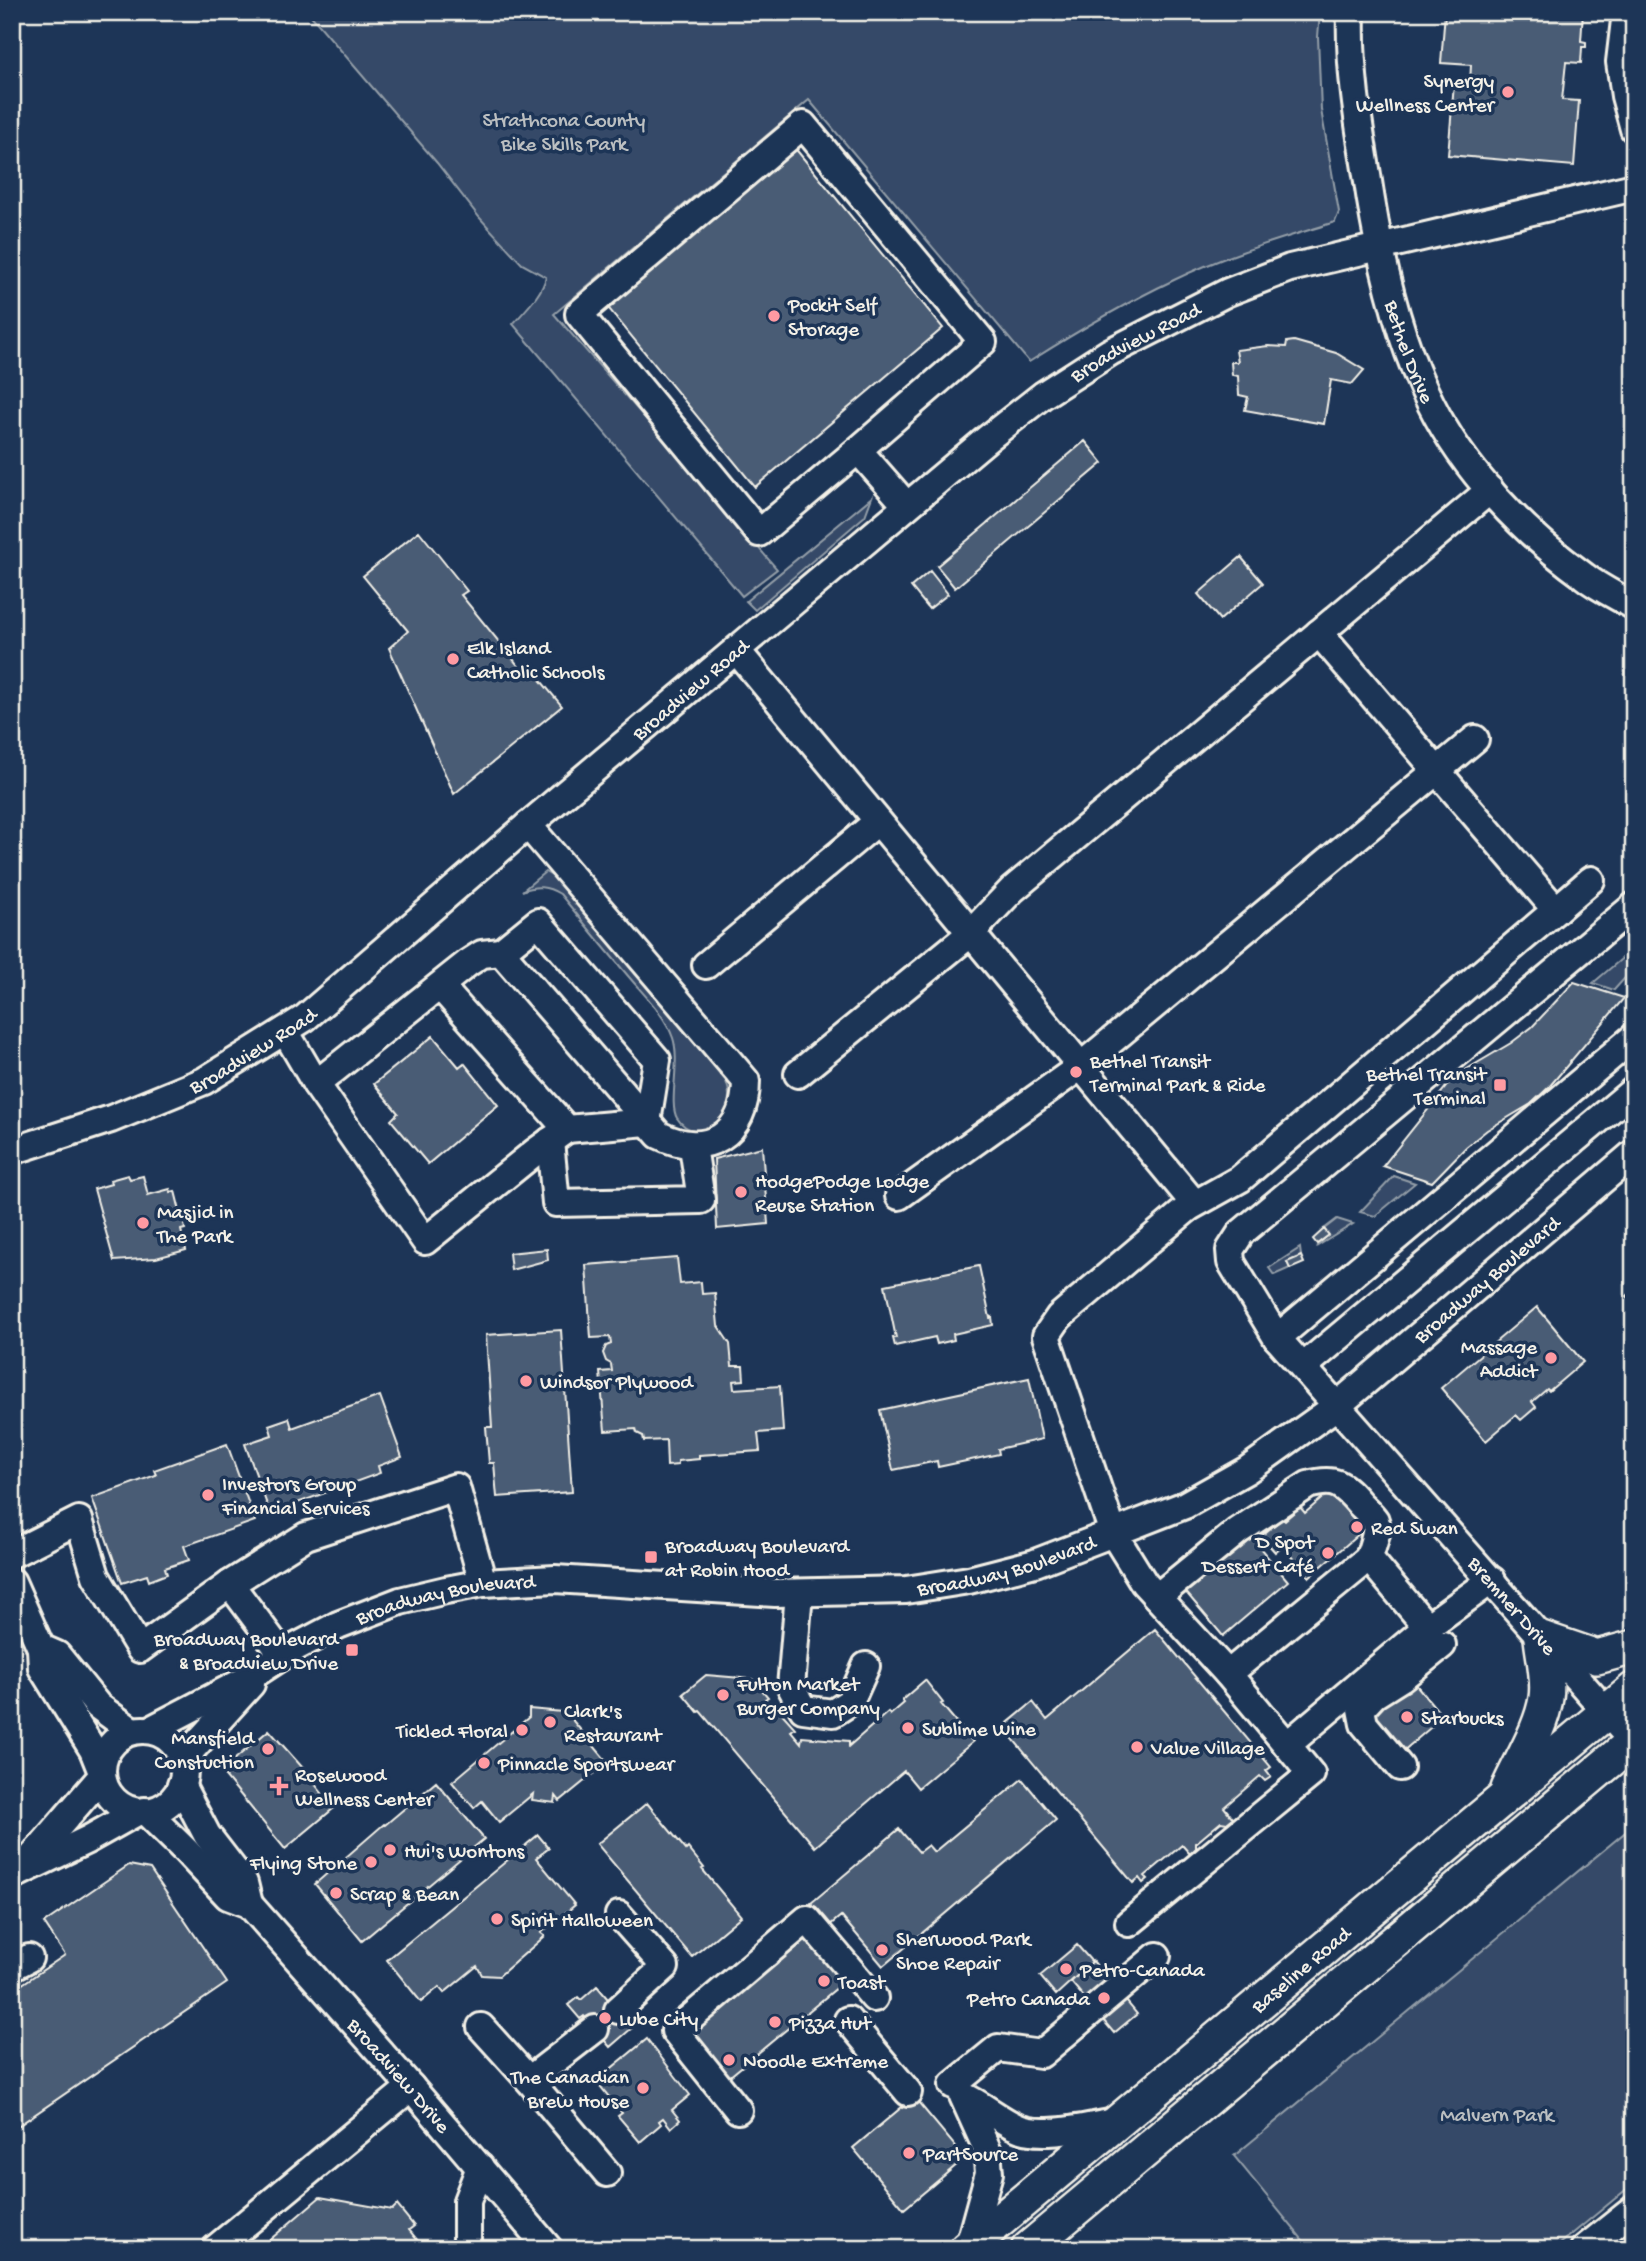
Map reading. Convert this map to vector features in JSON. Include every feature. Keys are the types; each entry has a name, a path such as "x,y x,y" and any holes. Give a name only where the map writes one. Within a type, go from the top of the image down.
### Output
{"main road":[{"path":"1504,1797 1541,1718 1546,1700 1541,1638 1597,1657 1634,1647"},
{"name":"Baseline Road","path":"968,2248 1634,1689"},
{"name":"Baseline Road","path":"1028,2249 1633,1741"}],"street":[{"name":"Bethel Drive","path":"1351,12 1352,80 1379,246 1396,312 1431,404 1470,467 1517,520 1584,577 1634,606"},
{"path":"1626,12 1620,62 1634,129"},
{"path":"803,125 983,342 858,450 759,533 579,314 803,125"},
{"name":"Broadview Road","path":"12,1151 111,1119 204,1081 305,1018 528,825 908,506 1043,395 1110,352 1228,292 1290,268 1634,187"},
{"path":"858,450 908,506"},
{"path":"798,1074 971,933 1012,890 1490,490"},
{"path":"1319,633 1556,910"},
{"path":"737,651 1189,1197 1188,1208"},
{"path":"899,1196 1081,1066 1475,739"},
{"path":"706,965 877,822"},
{"path":"501,951 659,1135 675,1143 693,1146 712,1142 728,1132 740,1118 746,1100 746,1081 528,825"},
{"path":"1129,1923 1311,1774 1228,1674 1144,1583 1113,1534 1046,1336 1059,1317 1188,1208 1240,1179 1591,880"},
{"name":"Bremner Drive","path":"1633,1741 1277,1338 1231,1262 1230,1250 1241,1233 1634,906"},
{"path":"316,1084 464,967 482,954 501,951 538,922 657,1060 647,1122"},
{"path":"440,986 558,1135 556,1203 701,1200 693,1146"},
{"path":"285,1031 316,1084 425,1241 558,1135 647,1122"},
{"path":"1277,1338 1634,1037"},
{"path":"1303,1367 1634,1090"},
{"name":"Broadway Boulevard","path":"141,1731 208,1701 338,1625 400,1601 483,1583 555,1579 799,1593 906,1590 969,1580 1035,1563 1113,1534 1185,1505 1247,1470 1338,1405 1634,1153"},
{"path":"1157,1597 1238,1531 1308,1485 1320,1481 1346,1488 1375,1520 1376,1528 1369,1558 1228,1674"},
{"path":"12,1554 79,1520 96,1576 140,1649 230,1584 306,1536 456,1487 483,1583"},
{"path":"1369,1558 1435,1636"},
{"path":"1400,1767 1364,1724 1360,1709 1374,1695 1401,1678 1435,1636 1492,1580"},
{"path":"12,1582 41,1648 42,1668 93,1750 106,1789 113,1800 125,1808 141,1812"},
{"path":"230,1584 275,1661"},
{"path":"799,1593 791,1687 803,1709 833,1713 850,1702 866,1666"},
{"path":"1287,1745 1435,1636"},
{"path":"16,1873 141,1812 164,1806 174,1797 182,1774 175,1746 168,1738 141,1731 98,1706 57,1655 41,1648"},
{"name":"Broadway Boulevard","path":"182,1774 193,1748 275,1661"},
{"path":"16,1873 102,1773 103,1759 114,1741 141,1731"},
{"name":"Broadview Drive","path":"182,1774 207,1835 244,1883 248,1905"},
{"name":"Broadview Drive","path":"141,1812 186,1851 228,1896 248,1905 411,2087 549,2249"},
{"path":"618,1916 665,1967 618,2010"},
{"path":"738,2110 674,2031 807,1919 874,1998"},
{"path":"953,2085 998,2048 1041,2054 1157,1956"},
{"path":"848,2020 908,2092"},
{"path":"481,2027 607,2173"},
{"path":"529,2080 594,2029"},
{"path":"215,2249 411,2087"},
{"path":"968,2248 989,2173 986,2150 962,2096 978,2103 1016,2128 1045,2132 1116,2122"},
{"path":"467,2249 467,2201 480,2167"},
{"path":"1584,2249 1634,2209"}],"green space":[{"name":"Strathcona County Bike Skills Park","path":"308,12 1320,12 1318,37 1321,110 1339,212 1335,222 1233,255 1174,280 1100,319 1029,362 809,100 554,314 777,569 742,596 513,324 537,296 546,277 522,264 479,217 437,163"},
{"path":"872,497 865,516 755,610 746,601"},
{"path":"545,872 559,880 726,1081 729,1094 727,1107 714,1125 695,1130 685,1127 677,1118 674,1103 676,1059 673,1038 654,1006 560,894 541,887 522,891"},
{"path":"1633,949 1634,968 1614,990 1593,983"},
{"path":"1394,1176 1415,1183 1375,1216 1360,1212"},
{"path":"1337,1219 1353,1224 1316,1247 1328,1235 1324,1229"},
{"path":"1300,1248 1301,1256 1287,1262 1290,1268 1274,1275 1269,1268"},
{"name":"Malvern Park","path":"1634,1825 1634,2183 1554,2249 1310,2249 1234,2156"}],"building":[{"name":"Synergy Wellness Center","path":"1445,12 1583,12 1581,41 1586,42 1586,47 1582,47 1581,63 1566,62 1562,100 1579,101 1574,166 1448,155 1454,83 1470,84 1471,65 1441,63"},
{"name":"Pockit Self Storage","path":"794,147 943,328 755,487 605,304"},
{"path":"1294,341 1336,353 1364,370 1352,384 1331,380 1324,424 1245,410 1248,397 1239,395 1238,376 1232,375 1231,362 1238,362 1236,350 1286,347 1287,342"},
{"path":"1085,441 1103,463 955,588 937,566"},
{"name":"Elk Island Catholic Schools","path":"419,531 467,591 461,595 521,669 527,664 562,706 454,794 389,648 408,631 363,576"},
{"path":"1241,557 1263,583 1220,620 1198,594"},
{"path":"930,571 948,594 929,609 911,587"},
{"name":"Bethel Transit Terminal","path":"1574,982 1624,998 1549,1087 1531,1104 1487,1130 1466,1147 1432,1182 1383,1166 1450,1082 1532,1027"},
{"path":"433,1036 459,1067 464,1063 498,1105 428,1164 391,1120 398,1113 374,1084"},
{"name":"HodgePodge Lodge Reuse Station","path":"762,1147 768,1224 717,1229 714,1159"},
{"name":"Masjid in The Park","path":"128,1175 130,1179 143,1176 148,1195 170,1189 171,1192 175,1191 180,1211 184,1211 186,1215 182,1216 185,1229 181,1230 186,1250 156,1258 114,1261 94,1189 111,1184 110,1180"},
{"path":"1324,1229 1329,1235 1317,1244 1313,1239"},
{"path":"547,1249 548,1260 511,1270 509,1253"},
{"path":"1301,1256 1304,1263 1290,1269 1287,1262"},
{"path":"677,1258 680,1284 701,1282 702,1294 715,1293 718,1326 730,1344 732,1366 743,1366 744,1380 733,1381 734,1389 780,1386 783,1431 758,1433 760,1451 699,1455 699,1459 678,1461 678,1465 667,1466 666,1440 644,1441 636,1429 605,1431 600,1372 612,1371 611,1364 606,1361 603,1353 606,1346 611,1344 610,1337 591,1338 586,1265"},
{"path":"979,1266 993,1325 953,1334 954,1340 937,1344 935,1337 895,1346 893,1338 896,1338 885,1285"},
{"path":"1634,1290 1634,1304 1627,1296"},
{"path":"1537,1307 1583,1362 1532,1402 1536,1407 1521,1420 1516,1415 1486,1441 1441,1388"},
{"name":"Windsor Plywood","path":"561,1330 572,1492 497,1497 494,1463 489,1463 486,1427 492,1427 486,1335"},
{"path":"1029,1378 1042,1439 998,1449 999,1454 938,1467 937,1461 893,1470 880,1410"},
{"path":"380,1396 402,1457 378,1466 380,1473 270,1513 245,1444 272,1435 269,1425 289,1418 292,1428"},
{"path":"227,1444 255,1521 184,1546 189,1560 165,1568 167,1574 149,1581 147,1575 122,1583 92,1498 156,1475 154,1470"},
{"path":"1328,1493 1335,1500 1340,1496 1367,1527 1309,1577 1282,1546 1275,1552 1261,1536 1300,1507 1305,1513"},
{"path":"1249,1535 1288,1581 1223,1636 1184,1590"},
{"name":"Value Village","path":"1155,1629 1271,1767 1266,1771 1271,1777 1265,1781 1260,1776 1224,1807 1233,1818 1227,1823 1221,1822 1196,1843 1196,1848 1190,1854 1182,1845 1145,1876 1148,1879 1143,1883 1139,1878 1133,1883 1003,1727 1033,1702 1047,1720"},
{"path":"706,1675 753,1679 768,1697 765,1699 776,1713 779,1710 795,1728 791,1731 801,1743 802,1737 849,1741 849,1746 888,1712 890,1715 904,1703 902,1700 925,1680 973,1742 918,1788 904,1771 815,1847 683,1694"},
{"name":"Starbucks","path":"1413,1681 1443,1717 1402,1752 1371,1716"},
{"path":"529,1709 574,1713 573,1721 609,1764 560,1801 556,1796 555,1803 532,1800 533,1794 499,1822 482,1801 474,1808 452,1782 529,1717"},
{"path":"269,1730 311,1777 334,1808 285,1849 221,1771"},
{"path":"1022,1779 1056,1820 883,1966 841,1916 830,1925 811,1903 899,1829 919,1852 928,1845 934,1852"},
{"path":"436,1782 484,1839 362,1941 315,1884"},
{"path":"647,1803 686,1850 688,1848 741,1916 692,1957 597,1844"},
{"name":"Spirit Halloween","path":"538,1835 549,1848 536,1858 575,1905 541,1933 545,1936 499,1976 482,1975 477,1966 444,1993 439,1987 421,2002 387,1960"},
{"path":"129,1865 150,1869 227,1983 12,2130 12,1991 65,1955 44,1923"},
{"path":"814,1933 850,1977 729,2077 692,2033"},
{"name":"Petro-Canada","path":"1077,1945 1092,1962 1056,1995 1040,1976"},
{"name":"Petro Canada","path":"1093,1961 1137,2014 1114,2033 1071,1982"},
{"name":"Lube City","path":"597,1986 632,2028 610,2047 584,2016 580,2019 568,2005 578,1997 581,2000"},
{"name":"The Canadian Brew House","path":"647,2039 690,2095 672,2110 680,2120 671,2128 663,2118 659,2121 661,2124 640,2142 618,2116 622,2113 596,2081"},
{"name":"PartSource","path":"914,2097 965,2158 904,2209 853,2148"},
{"path":"320,2197 392,2210 397,2205 414,2226 409,2230 423,2247 259,2249"}],"place":[{"name":"Synergy Wellness Center","path":"1508,92"},
{"name":"Pockit Self Storage","path":"774,316"},
{"name":"Elk Island Catholic Schools","path":"453,659"},
{"name":"Bethel Transit Terminal Park & Ride","path":"1076,1072"},
{"name":"Bethel Transit Terminal","path":"1500,1085"},
{"name":"HodgePodge Lodge Reuse Station","path":"741,1192"},
{"name":"Masjid in The Park","path":"143,1223"},
{"name":"Massage Addict","path":"1551,1358"},
{"name":"Windsor Plywood","path":"526,1381"},
{"name":"Investors Group Financial Services","path":"208,1495"},
{"name":"Red Swan","path":"1357,1527"},
{"name":"D Spot Dessert Café","path":"1328,1553"},
{"name":"Broadway Boulevard at Robin Hood","path":"651,1557"},
{"name":"Broadway Boulevard & Broadview Drive","path":"352,1650"},
{"name":"Fulton Market Burger Company","path":"723,1695"},
{"name":"Starbucks","path":"1407,1717"},
{"name":"Clark's Restaurant","path":"550,1722"},
{"name":"Sublime Wine","path":"908,1728"},
{"name":"Tickled Floral","path":"522,1730"},
{"name":"Value Village","path":"1137,1747"},
{"name":"Mansfield Constuction","path":"268,1749"},
{"name":"Pinnacle Sportswear","path":"484,1763"},
{"name":"Rosewood Wellness Center","path":"279,1786"},
{"name":"Hui's Wontons","path":"390,1850"},
{"name":"Flying Stone","path":"371,1862"},
{"name":"Scrap & Bean","path":"336,1893"},
{"name":"Spirit Halloween","path":"497,1919"},
{"name":"Sherwood Park Shoe Repair","path":"882,1950"},
{"name":"Petro-Canada","path":"1066,1969"},
{"name":"Toast","path":"824,1981"},
{"name":"Petro Canada","path":"1104,1998"},
{"name":"Lube City","path":"605,2018"},
{"name":"Pizza Hut","path":"775,2022"},
{"name":"Noodle Extreme","path":"729,2060"},
{"name":"The Canadian Brew House","path":"643,2088"},
{"name":"PartSource","path":"909,2153"}]}
